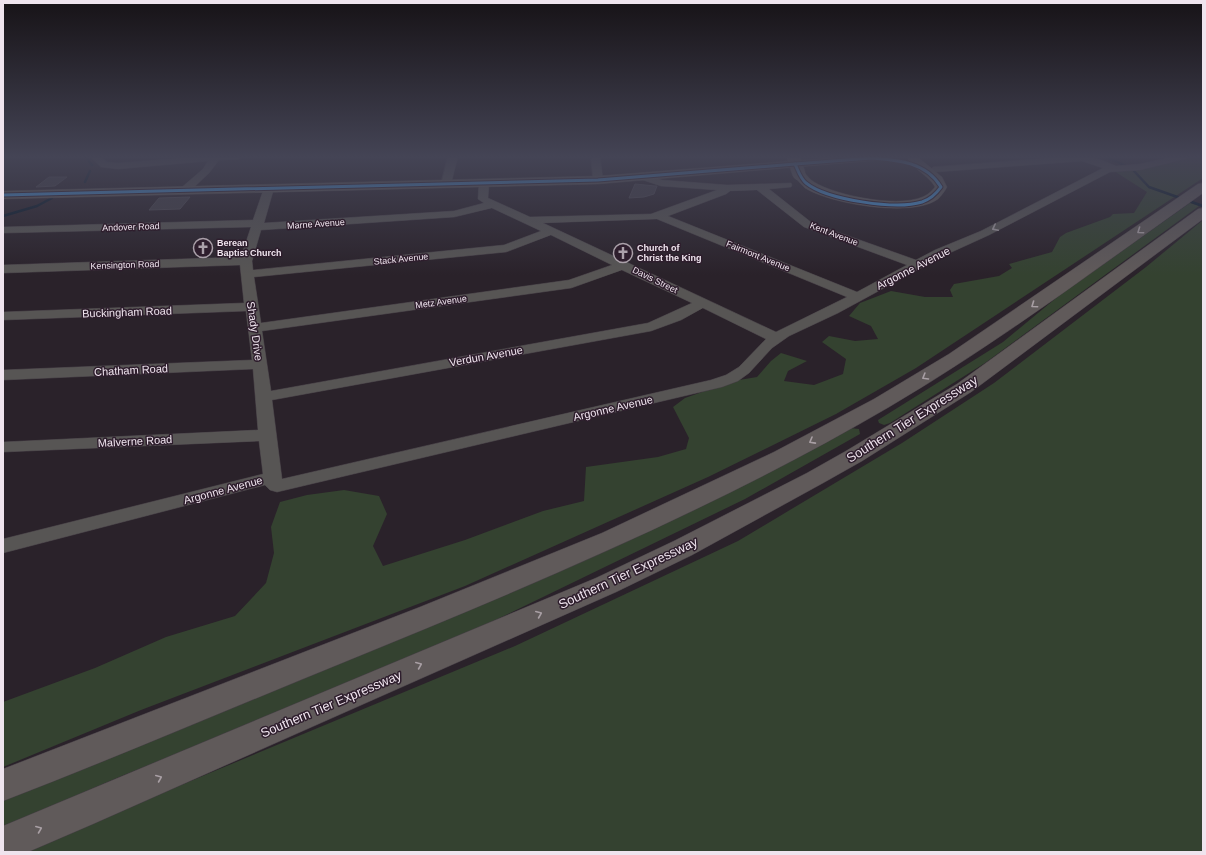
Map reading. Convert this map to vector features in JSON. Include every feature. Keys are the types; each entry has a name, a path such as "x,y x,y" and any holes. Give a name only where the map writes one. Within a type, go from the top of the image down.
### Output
{"highway":[{"name":"Southern Tier Expressway","path":"3,785 430,614 611,539 782,457 882,403 956,358 1195,199"},
{"name":"Southern Tier Expressway","path":"3,844 606,585 697,541 854,456 964,388 1195,199"}],"main road":[{"path":"831,196 866,203 896,204 922,201 935,196"}],"street":[{"name":"Shady Drive","path":"266,196 246,268 260,364 272,477"},
{"path":"483,196 483,199 493,204"},
{"path":"528,220 658,216 712,196"},
{"name":"Kent Avenue","path":"771,196 808,225 916,265"},
{"name":"Argonne Avenue","path":"3,546 272,477 274,484 277,486 287,485 716,384 732,378 744,370 767,345 776,338 858,297 939,253 985,233 1059,196"},
{"name":"Davis Street","path":"493,204 776,338"},
{"name":"Marne Avenue","path":"257,225 454,214 493,204"},
{"name":"Fairmont Avenue","path":"658,216 858,297"},
{"name":"Andover Road","path":"3,230 257,225"},
{"name":"Stack Avenue","path":"246,268 506,248 552,232"},
{"name":"Metz Avenue","path":"255,328 571,284 623,265"},
{"name":"Kensington Road","path":"3,269 246,268"},
{"name":"Verdun Avenue","path":"264,397 651,327 676,317 703,303"},
{"name":"Buckingham Road","path":"3,316 252,307"},
{"name":"Chatham Road","path":"3,375 260,364"},
{"name":"Malverne Road","path":"3,448 268,435"}],"green space":[{"path":"1145,196 1176,196 916,368 836,414 708,477 465,586 141,710 3,767 3,702 95,668 166,637 235,616 266,583 274,553 271,527 280,502 307,495 344,490 379,496 387,514 373,546 383,566 465,540 543,511 584,501 586,467 658,457 686,449 689,438 673,407 685,398 733,381 757,377 771,361 781,353 807,361 788,371 784,381 814,385 843,374 846,359 822,342 829,336 855,341 878,339 871,326 849,316 860,303 891,291 925,297 953,297 950,290 954,284 999,276 1012,268 1009,264 1052,252 1060,237 1066,233 1110,217 1113,214 1134,213"},
{"path":"1190,203 1199,206 985,363 890,423 884,425 879,423 878,420 1003,342 1061,294"},
{"path":"1203,220 1203,852 20,852 515,646 738,541 902,443 994,383 1146,267"},
{"path":"850,428 859,429 860,434 745,499 413,660 124,775 3,827 3,795"}],"building":[{"path":"630,196 648,196 644,197 629,198"},
{"path":"190,197 180,209 149,210 159,198"}],"waterway":[{"path":"1174,196 1203,206"},
{"path":"3,216 37,206 52,198"}],"transit line":[{"path":"839,196 869,202 907,204 922,202 934,196"}],"place":[{"name":"Berean Baptist Church","path":"203,248"},
{"name":"Church of Christ the King","path":"623,253"}]}
